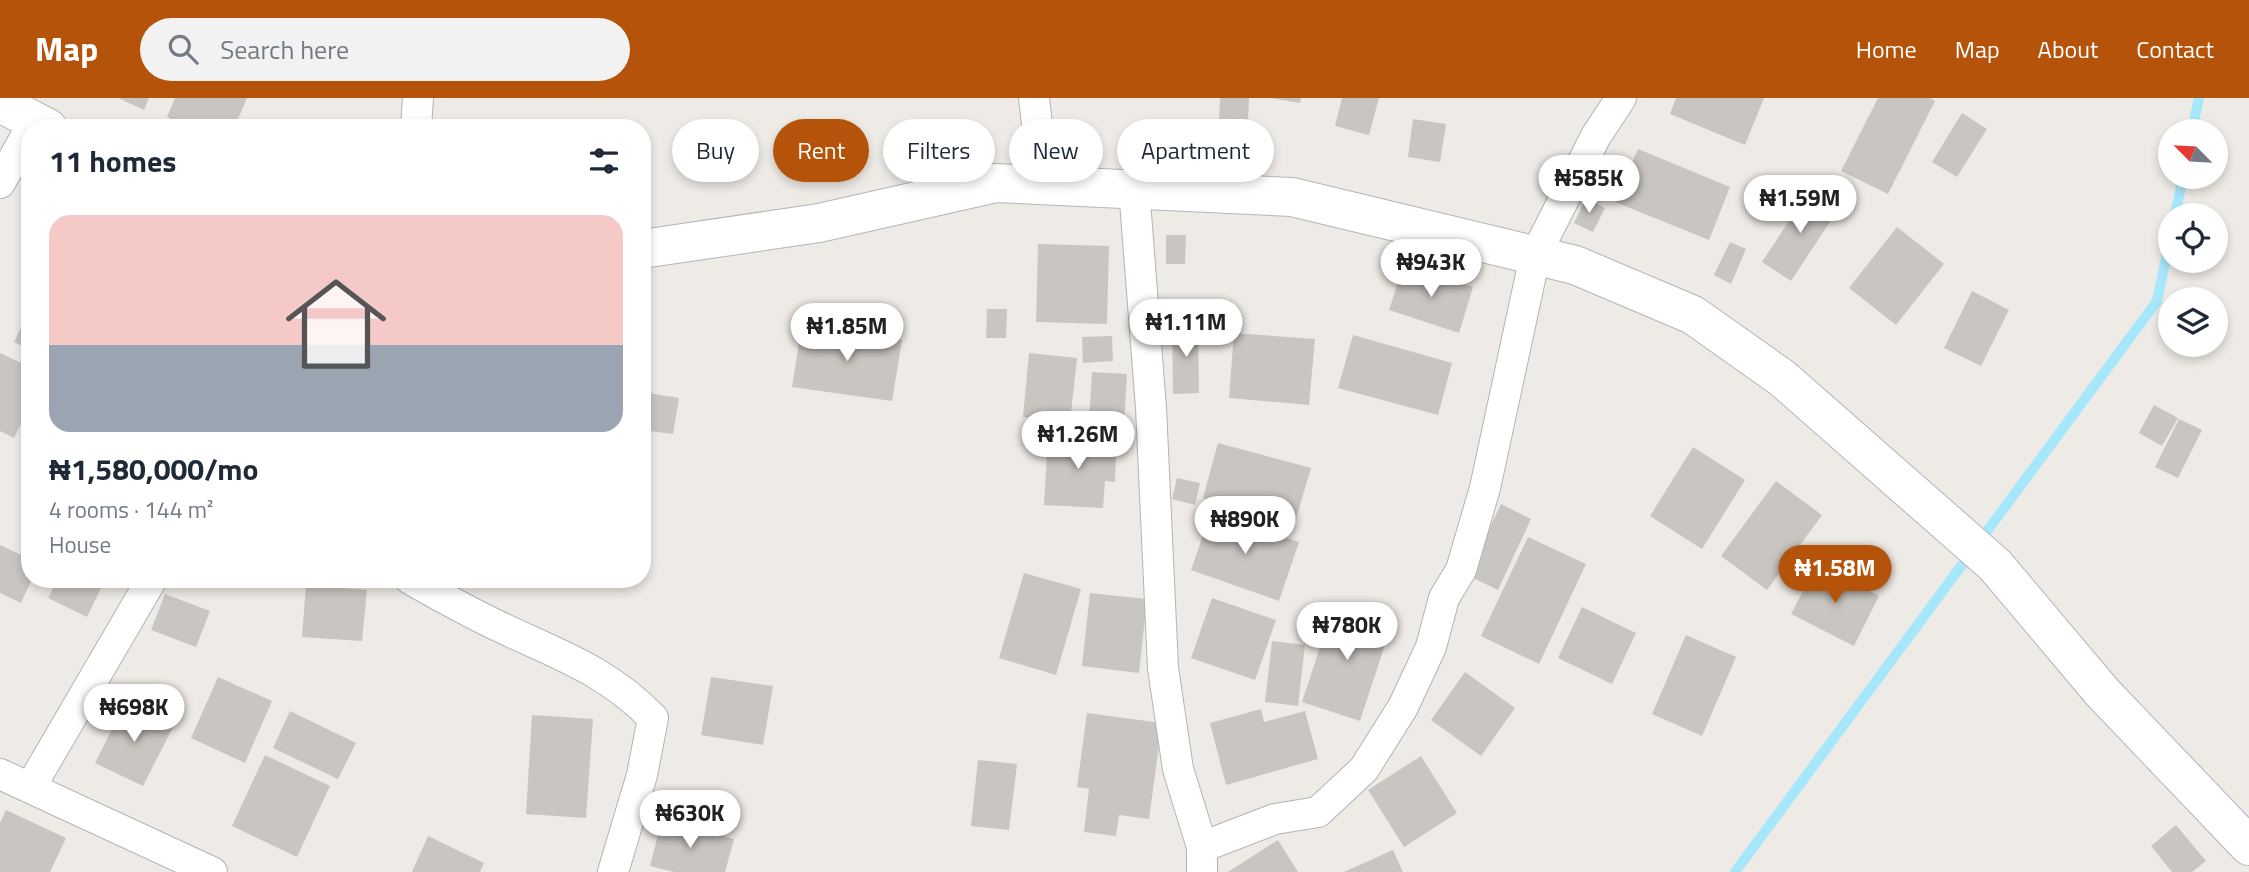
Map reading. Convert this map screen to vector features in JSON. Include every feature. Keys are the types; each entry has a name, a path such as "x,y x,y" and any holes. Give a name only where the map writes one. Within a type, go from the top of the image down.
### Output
{"street":[{"path":"417,119 418,98"},
{"path":"1034,98 1044,186"},
{"path":"1134,188 1151,408 1163,668 1178,769 1202,859 1275,819 1318,811 1364,769 1403,708 1431,647 1444,598 1461,570 1485,488 1535,256 1596,136 1621,98"},
{"path":"0,103 24,119"},
{"path":"0,183 21,149"},
{"path":"651,247 819,223 996,183 1292,197 1575,265 1693,315 1782,378 1995,565 2102,692 2249,846"},
{"path":"30,789 147,588"},
{"path":"427,588 495,624 598,672 629,694 653,719 642,775 613,872"},
{"path":"0,774 212,872"}],"building":[{"path":"118,98 149,98 144,110"},
{"path":"175,98 247,98 238,119 167,117"},
{"path":"1220,98 1249,98 1248,119 1219,119"},
{"path":"1270,98 1301,98 1300,103"},
{"path":"1342,98 1379,98 1369,135 1335,126"},
{"path":"1676,98 1764,98 1745,145 1670,114"},
{"path":"1878,98 1930,98 1935,101 1888,194 1841,171"},
{"path":"1962,113 1987,129 1957,177 1932,162"},
{"path":"1413,119 1446,124 1440,162 1408,157"},
{"path":"1638,149 1730,187 1709,240 1615,202"},
{"path":"1810,189 1839,208 1791,281 1762,262"},
{"path":"1586,198 1605,208 1593,232 1574,223"},
{"path":"1897,227 1944,264 1896,325 1849,288"},
{"path":"1166,235 1186,235 1185,264 1166,264"},
{"path":"1730,242 1746,249 1731,284 1714,275"},
{"path":"1038,244 1109,246 1107,324 1036,322"},
{"path":"1404,264 1473,287 1459,333 1389,310"},
{"path":"1972,291 2009,310 1981,366 1944,348"},
{"path":"987,309 1007,309 1006,338 986,338"},
{"path":"1198,324 1199,393 1173,394 1172,325"},
{"path":"802,325 902,340 892,401 792,387"},
{"path":"21,327 21,346 14,342"},
{"path":"1234,333 1315,339 1309,405 1229,398"},
{"path":"1353,335 1452,363 1438,415 1338,388"},
{"path":"1112,336 1113,361 1083,363 1082,337"},
{"path":"0,353 21,363 21,424 14,438 0,431"},
{"path":"1029,353 1077,358 1070,422 1023,417"},
{"path":"1092,372 1127,374 1124,424 1089,422"},
{"path":"651,393 679,398 673,434 651,431"},
{"path":"2154,405 2178,418 2162,446 2139,433"},
{"path":"2179,419 2202,430 2178,478 2155,467"},
{"path":"1048,434 1108,437 1107,450 1116,450 1115,482 1105,481 1103,508 1044,505"},
{"path":"1218,443 1311,468 1295,522 1203,498"},
{"path":"1693,447 1745,480 1702,549 1650,516"},
{"path":"1177,478 1200,483 1195,505 1172,499"},
{"path":"1776,481 1822,515 1767,590 1721,556"},
{"path":"1501,504 1531,519 1498,590 1467,575"},
{"path":"1211,512 1299,542 1279,601 1191,570"},
{"path":"1528,537 1586,564 1539,664 1481,636"},
{"path":"0,545 21,555 21,588 28,588 21,603 0,593"},
{"path":"1817,564 1879,596 1854,646 1791,614"},
{"path":"1024,573 1081,589 1056,675 999,658"},
{"path":"53,588 101,588 87,617 48,598"},
{"path":"306,588 367,590 362,641 302,637"},
{"path":"1090,593 1147,599 1139,673 1082,666"},
{"path":"165,594 210,611 196,647 151,630"},
{"path":"1212,598 1276,620 1255,680 1191,658"},
{"path":"1334,604 1392,623 1360,721 1302,702"},
{"path":"1582,607 1636,633 1612,684 1558,658"},
{"path":"1686,635 1736,657 1702,736 1652,714"},
{"path":"1272,641 1305,645 1298,706 1265,702"},
{"path":"1465,672 1515,708 1481,756 1431,720"},
{"path":"218,677 272,701 245,763 191,738"},
{"path":"711,677 773,686 763,745 701,735"},
{"path":"126,701 174,725 143,786 95,763"},
{"path":"1261,709 1264,722 1305,711 1318,759 1226,785 1210,723"},
{"path":"290,711 356,743 338,779 273,748"},
{"path":"1087,713 1162,723 1149,819 1119,815 1116,836 1084,832 1089,789 1077,787"},
{"path":"532,715 593,719 586,818 526,814"},
{"path":"265,755 330,786 297,857 232,826"},
{"path":"1421,756 1457,813 1404,847 1368,790"},
{"path":"978,760 1017,764 1009,830 971,826"},
{"path":"6,810 66,838 50,872 0,872 0,823"},
{"path":"662,819 734,839 725,872 674,872 650,866"},
{"path":"2176,825 2206,861 2192,872 2172,872 2151,846"},
{"path":"428,836 484,863 480,872 412,872"},
{"path":"1278,840 1298,872 1228,872"},
{"path":"1393,850 1403,872 1344,872"}],"waterway":[{"path":"2195,119 2199,98"},
{"path":"2178,203 2180,189"},
{"path":"1979,542 2157,301 2163,273"},
{"path":"1735,872 1970,554"}]}
